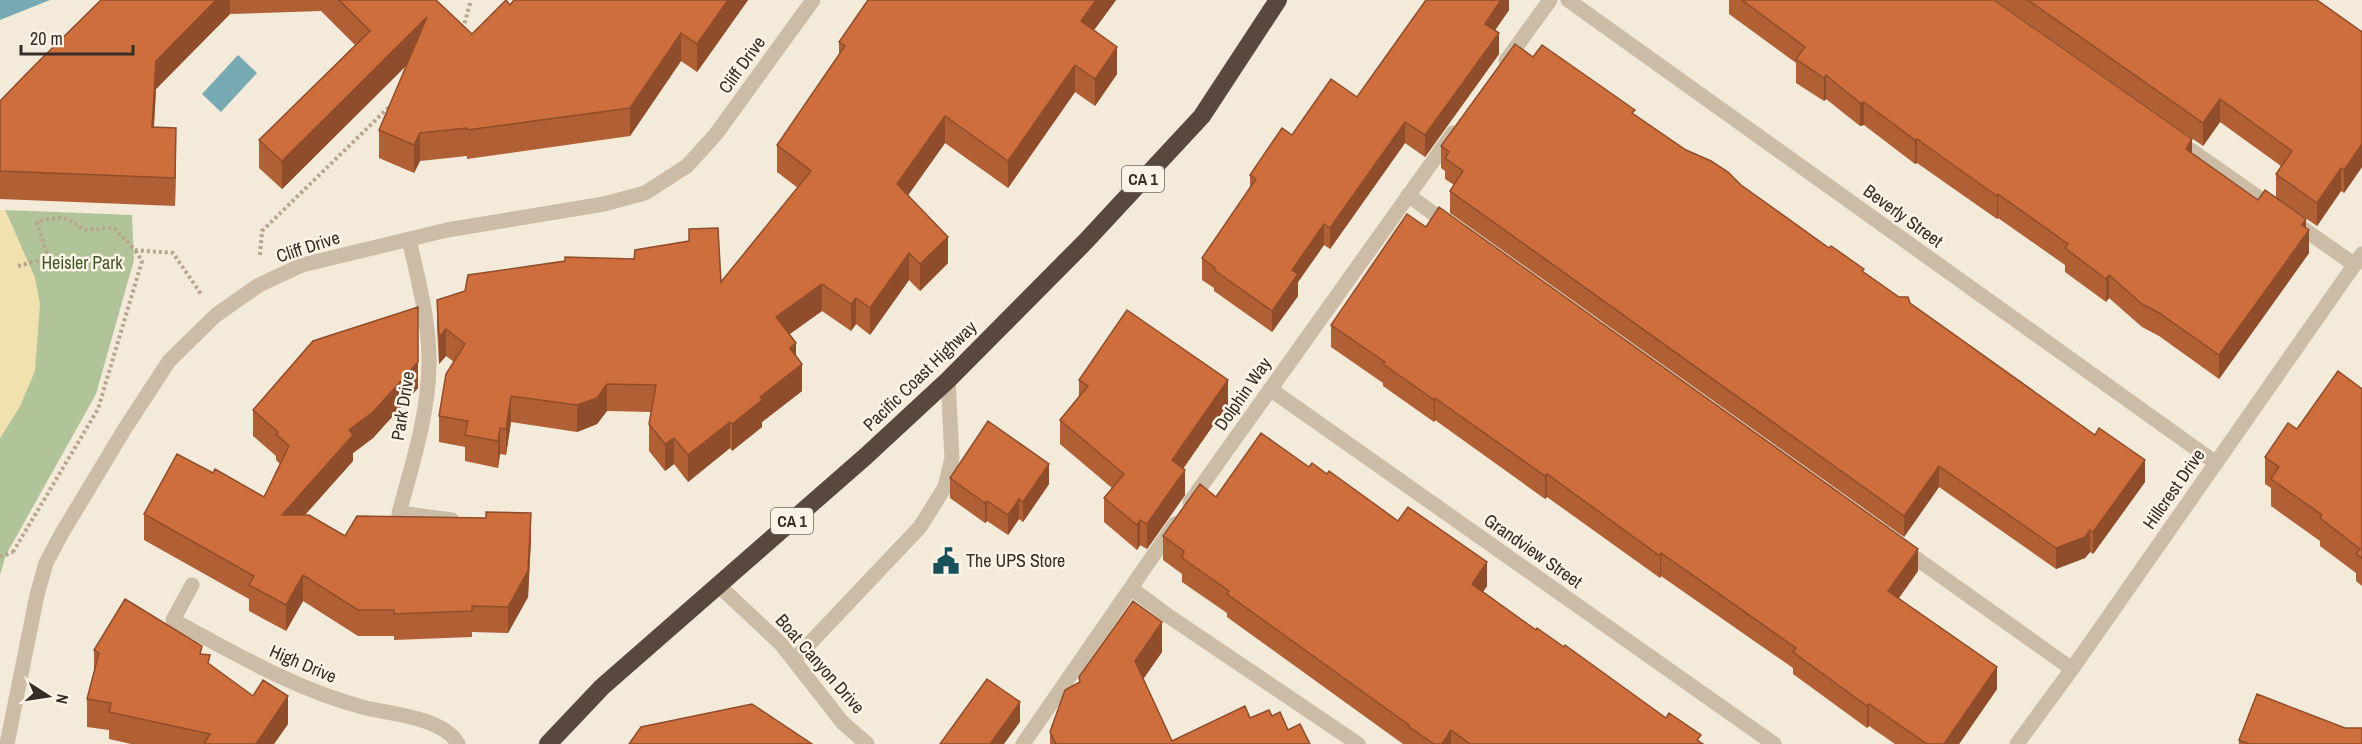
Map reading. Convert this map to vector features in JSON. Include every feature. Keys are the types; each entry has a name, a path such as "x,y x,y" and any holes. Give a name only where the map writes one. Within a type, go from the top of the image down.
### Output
{"highway":[{"name":"Pacific Coast Highway","path":"548,744 602,687 866,456 948,380 1085,242 1202,116 1278,0"}],"street":[{"name":"Cliff Drive","path":"7,744 37,595 46,563 124,430 169,361 216,315 259,285 302,265 447,230 604,204 645,194 687,166 716,134 813,0"},
{"path":"1496,74 1550,0"},
{"name":"Beverly Street","path":"1568,0 2216,463"},
{"name":"Dolphin Way","path":"1023,744 1270,389 1462,121"},
{"path":"2161,129 2358,260"},
{"path":"1408,195 1465,236"},
{"name":"Park Drive","path":"410,239 425,315 429,365 422,430 399,513 462,521"},
{"name":"Hillcrest Drive","path":"2017,744 2358,260"},
{"path":"794,660 920,527 945,487 952,458 948,380"},
{"name":"Grandview Street","path":"1270,389 1774,744"},
{"path":"1889,538 2072,669"},
{"name":"High Drive","path":"192,585 173,620 291,682 366,708 432,724 449,734 458,744"},
{"name":"Boat Canyon Drive","path":"717,585 781,644 842,722 867,744"},
{"path":"1131,588 1167,615 1358,744"}],"path":[{"path":"461,34 471,0"},
{"path":"259,285 262,231 394,102"},
{"path":"14,552 98,409 142,261 114,228 83,230 71,219 57,217 37,222 48,258 18,266"},
{"path":"135,250 173,253 216,315"}],"green space":[{"name":"Heisler Park","path":"5,210 132,215 134,260 96,394 6,555 0,575 0,438 20,406 35,278"}],"sand":[{"path":"0,210 5,210 35,278 40,304 35,371 20,406 0,438"}],"water":[{"path":"0,0 50,0 0,20"},
{"path":"238,55 257,73 221,112 202,94"}],"building":[{"path":"101,0 216,0 156,61 152,127 176,128 175,178 0,171 0,101"},
{"path":"339,0 436,0 472,34 506,0 510,5 514,0 728,0 697,44 681,33 630,108 467,130 467,128 420,133 414,145 379,130 427,17 282,161 259,140 370,31"},
{"path":"868,0 1096,0 1081,21 1117,47 1095,79 1075,65 1008,161 945,116 897,184 948,237 920,264 909,253 870,308 856,298 851,304 822,284 776,317 796,343 790,348 802,364 760,397 762,400 732,424 730,422 688,455 674,438 665,444 649,424 656,385 607,384 597,398 577,405 511,396 506,429 500,428 498,441 465,435 468,421 439,416 446,374 465,344 446,329 439,337 437,300 465,291 468,275 565,261 565,257 634,259 635,250 689,241 689,229 718,228 721,282 811,171 777,145 845,46 839,42"},
{"path":"1426,0 1501,0 1485,24 1499,33 1425,135 1405,122 1330,228 1324,224 1292,270 1298,274 1272,311 1214,270 1215,268 1202,258 1256,179 1250,175 1282,128 1292,135 1331,79 1357,97"},
{"path":"1742,0 1994,0 2192,139 2186,149 2258,200 2265,190 2306,219 2302,225 2309,230 2219,355 2159,313 2142,304 2109,275 2106,279 2065,248 2068,244 1998,194 1997,196 1917,139 1915,140 1864,102 1860,103 1826,75 1824,78 1796,59 1805,47"},
{"path":"2028,0 2317,0 2362,32 2362,144 2344,170 2341,168 2317,203 2276,174 2292,151 2220,99 2203,123"},
{"path":"1515,44 1533,57 1542,45 1635,110 1632,113 1686,150 1711,161 1728,172 1741,185 1829,248 1831,246 1864,269 1862,271 1899,297 1908,297 1910,303 2095,435 2099,428 2145,460 2093,532 2090,530 2085,537 2056,548 1939,466 1904,516 1450,191 1463,171 1445,158 1449,152 1441,146"},
{"path":"1439,207 1918,549 1888,591 1997,667 1944,744 1927,744 1869,704 1867,706 1793,652 1796,648 1661,553 1660,556 1547,474 1545,476 1435,398 1434,400 1383,364 1385,362 1331,325 1407,214 1426,227"},
{"path":"418,307 418,362 373,412 349,430 353,435 282,515 309,515 345,536 357,516 486,518 486,512 531,513 528,571 508,607 472,606 472,611 394,614 394,610 358,610 303,575 286,605 249,585 254,576 144,514 177,454 213,473 215,469 264,497 289,446 276,434 278,432 253,410 313,341"},
{"path":"1127,310 1228,380 1172,460 1185,470 1147,524 1140,520 1137,525 1104,498 1124,474 1060,420 1088,386 1079,380"},
{"path":"2338,371 2362,389 2362,558 2356,554 2360,549 2320,518 2322,515 2271,479 2279,467 2265,457 2288,423 2297,429"},
{"path":"988,421 1049,464 1023,502 1019,499 1008,515 987,501 985,503 950,478"},
{"path":"1261,433 1309,467 1312,463 1327,474 1329,471 1398,521 1408,507 1487,562 1472,584 1536,630 1537,628 1564,647 1565,645 1666,718 1669,713 1701,735 1697,740 1703,744 1470,744 1451,730 1442,744 1434,744 1408,726 1227,594 1229,591 1182,558 1184,551 1163,536 1200,484 1216,497"},
{"path":"125,599 202,646 200,654 210,655 208,663 253,696 263,680 288,696 256,744 204,744 210,734 109,712 111,703 87,699 99,653 94,650"},
{"path":"1133,601 1162,622 1135,661 1172,741 1245,706 1250,718 1269,710 1272,716 1280,712 1288,730 1300,724 1310,744 1056,744 1050,732 1065,690 1080,682 1079,677"},
{"path":"987,679 1020,702 990,744 940,744"},
{"path":"2257,694 2345,728 2362,728 2362,744 2249,744 2239,740"},
{"path":"752,704 812,744 629,744 641,727"}],"place":[{"name":"The UPS Store","path":"946,561"}]}
